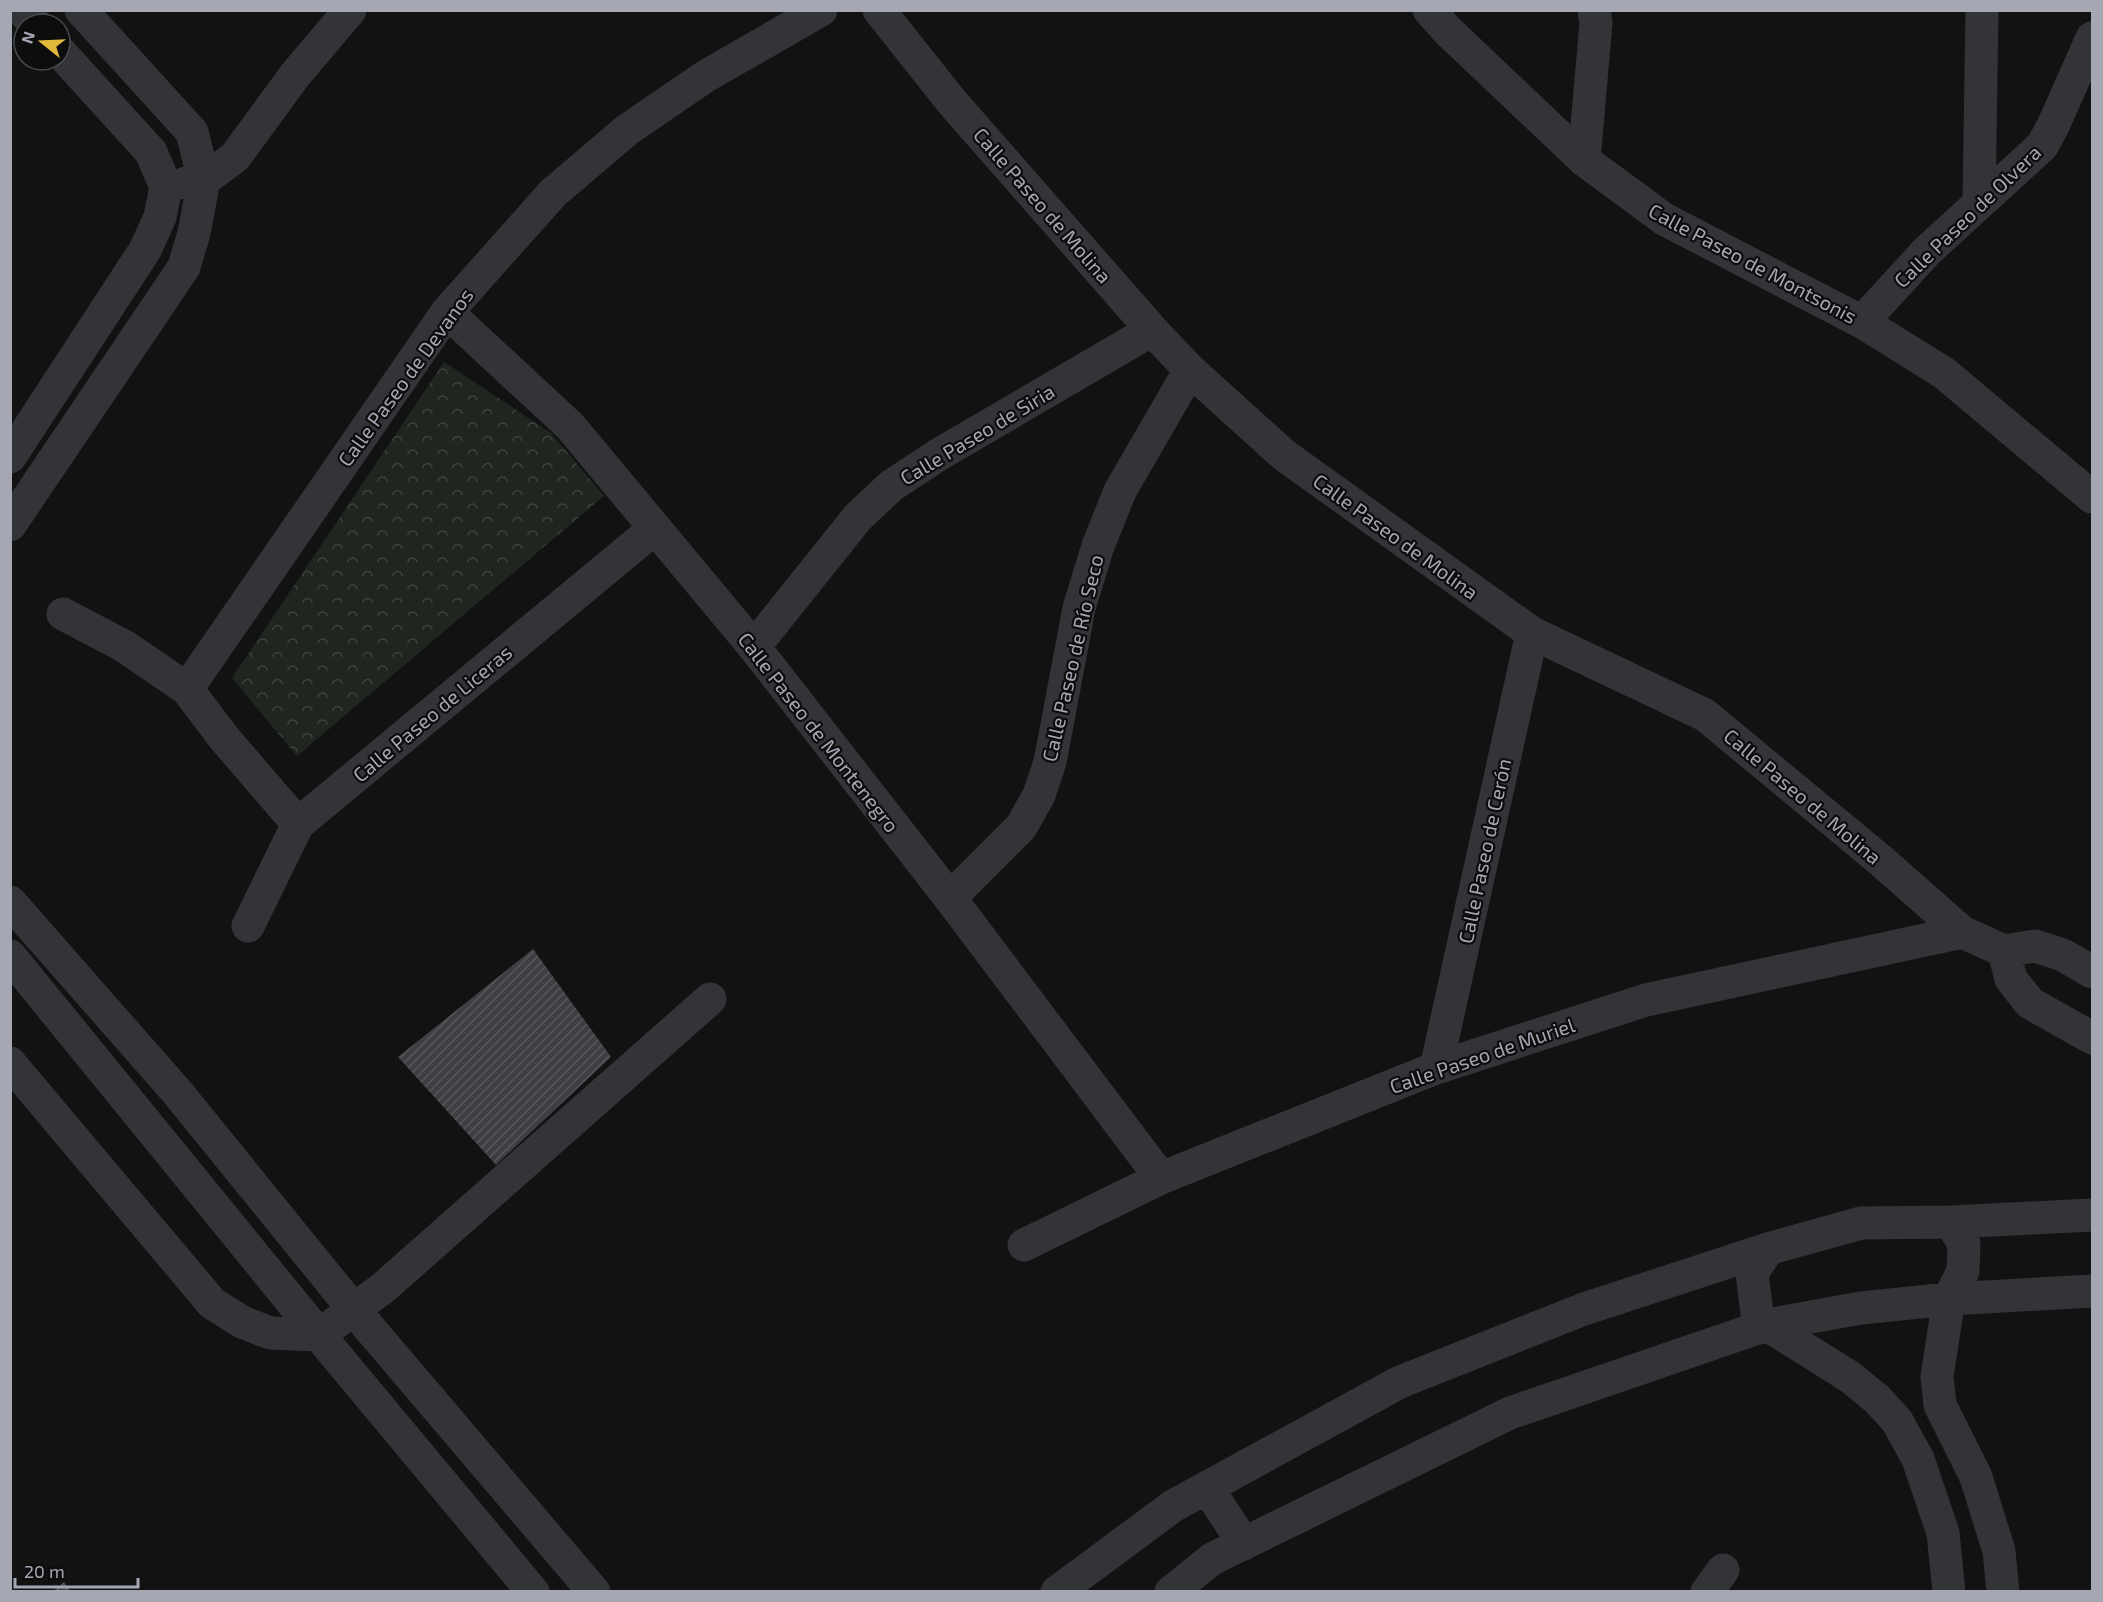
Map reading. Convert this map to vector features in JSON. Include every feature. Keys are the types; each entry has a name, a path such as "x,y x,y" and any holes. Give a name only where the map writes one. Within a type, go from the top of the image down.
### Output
{"street":[{"path":"10,525 184,267 194,233 204,180 192,132 81,10"},
{"path":"166,187 204,180 235,157 295,75 350,10"},
{"name":"Calle Paseo de Devanos","path":"187,689 447,312 553,193 627,130 706,76 821,10"},
{"name":"Calle Paseo de Molina","path":"879,10 952,102 1152,330 1190,370 1284,455 1532,633 1705,715 1879,859 1962,932 2004,951"},
{"name":"Calle Paseo de Montsonis","path":"1429,10 1448,31 1584,160 1664,219 1862,322 1944,373 2092,497"},
{"path":"1584,160 1596,23 1594,10"},
{"path":"1979,202 1982,10"},
{"name":"Calle Paseo de Olvera","path":"1862,322 1926,252 2042,146 2092,38"},
{"path":"10,457 145,250 160,217 166,187 151,152 72,65"},
{"name":"Calle Paseo de Montenegro","path":"447,312 570,426 754,647 950,898 1161,1178"},
{"name":"Calle Paseo de Siria","path":"754,647 858,518 891,486 938,455 1152,330"},
{"name":"Calle Paseo de Río Seco","path":"950,898 1021,827 1039,795 1050,762 1079,608 1098,546 1120,491 1190,370"},
{"name":"Calle Paseo de Liceras","path":"248,926 298,824 654,529"},
{"path":"63,614 124,646 187,689 224,738 298,824"},
{"name":"Calle Paseo de Cerón","path":"1436,1068 1532,633"},
{"path":"10,902 177,1092 354,1310 594,1592"},
{"name":"Calle Paseo de Muriel","path":"1024,1245 1161,1178 1436,1068 1646,1000 1962,932"},
{"path":"2092,972 2063,955 2035,946 2004,951 2011,979 2030,1003 2092,1038"},
{"path":"10,956 319,1335 533,1592"},
{"path":"10,1063 212,1303 242,1322 270,1333 319,1335 383,1288 710,999"},
{"path":"1057,1592 1173,1506 1400,1382 1584,1309 1768,1249 1861,1223 1952,1222 2092,1215"},
{"path":"1952,1222 1964,1244 1963,1271 1949,1299 1937,1376 1940,1405 1976,1476 1999,1551 2003,1592"},
{"path":"1768,1249 1752,1273 1757,1314 1767,1325 1850,1377 1877,1399 1897,1421 1918,1459 1942,1533 1949,1592"},
{"path":"1171,1592 1212,1559 1510,1413 1767,1325 1861,1308 1949,1299 2092,1291"},
{"path":"1207,1487 1244,1544"}],"green space":[{"path":"444,362 551,433 604,496 297,756 232,678"}],"building":[{"path":"533,949 611,1057 496,1165 398,1057"},
{"path":"64,1582 71,1592 52,1592"}]}
